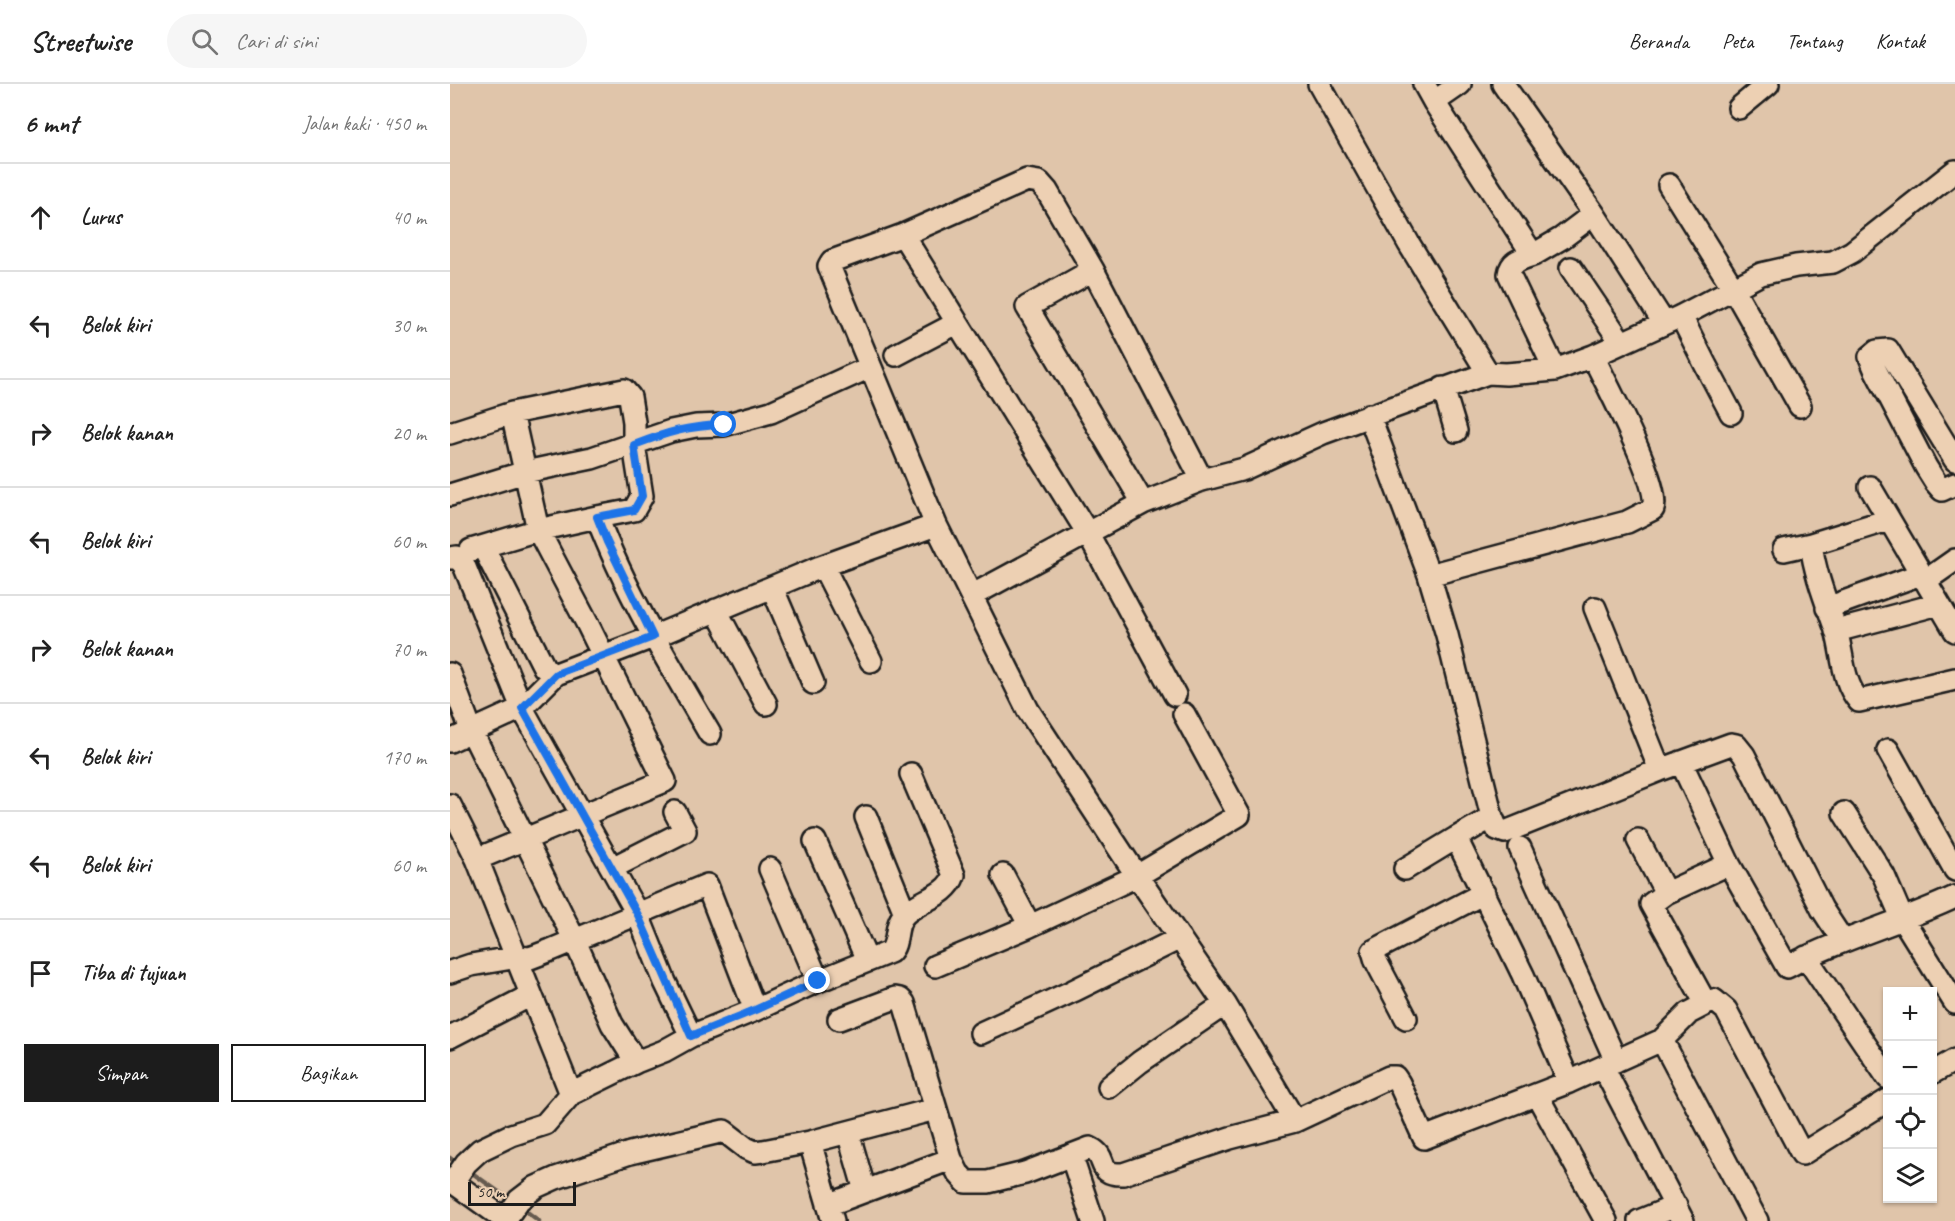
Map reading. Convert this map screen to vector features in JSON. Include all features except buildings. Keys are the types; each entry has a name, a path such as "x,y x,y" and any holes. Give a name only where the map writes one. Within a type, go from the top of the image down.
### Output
{"street":[{"path":"1319,84 1409,244 1488,373"},
{"path":"1460,84 1429,93 1533,255"},
{"path":"1503,84 1594,214 1705,364 1731,413"},
{"path":"1739,108 1768,84"},
{"path":"973,596 1143,503 1202,480 1244,468 1369,415 1488,373 1556,370 1593,356 1761,274 1796,266 1833,262 1852,252 1955,171"},
{"path":"1202,480 1093,270 1047,191 1039,182 1027,180 903,235 832,261 829,266 936,525 1028,710 1137,876 1225,1004 1295,1120"},
{"path":"1669,185 1733,288 1800,406"},
{"path":"1556,370 1509,274 1510,267 1516,260 1533,255 1562,238 1594,214"},
{"path":"903,235 1087,532 1175,695"},
{"path":"1571,268 1621,342"},
{"path":"1093,270 1027,307 1143,503"},
{"path":"896,355 957,322"},
{"path":"1955,460 1888,350 1877,351 1870,357 1875,369 1926,467 1942,490 1955,484"},
{"path":"1429,575 1626,522 1653,509 1654,496 1642,460 1593,356"},
{"path":"450,495 525,472 592,458 671,431 696,426 724,425 771,412 870,367"},
{"path":"1443,388 1456,431"},
{"path":"450,433 512,413 624,390 630,397 634,422 634,445 642,496 634,510 538,530 450,556"},
{"path":"477,859 664,781 604,657 538,530 512,413"},
{"path":"1369,415 1429,575 1447,635 1492,817 1497,829 1505,832 1731,744 1740,748 1822,909 1843,941"},
{"path":"1870,487 1955,631"},
{"path":"597,517 653,637 710,734"},
{"path":"1784,550 1888,520"},
{"path":"450,741 522,708 556,674 587,661 604,657 823,566 936,525"},
{"path":"1811,544 1813,560 1836,631 1849,687 1859,701 1955,680"},
{"path":"483,547 544,667 556,674"},
{"path":"450,556 457,557 464,565 522,708 638,915 691,1036"},
{"path":"1827,608 1923,577 1955,560"},
{"path":"823,566 871,661"},
{"path":"772,587 813,683"},
{"path":"1836,631 1938,604"},
{"path":"1595,608 1660,770"},
{"path":"716,610 766,704"},
{"path":"450,674 471,730 574,939 612,1024 636,1062"},
{"path":"935,966 1030,926 1137,876 1239,814 1184,714"},
{"path":"1888,750 1955,870"},
{"path":"1681,762 1728,864 1787,967 1843,941 1928,910 1955,897"},
{"path":"911,774 954,875 948,887 905,914 896,930 894,948 890,952 691,1036 571,1094 545,1124 480,1150 457,1175 511,1213 536,1187 630,1153 721,1131 728,1133 754,1152 810,1142 935,1109"},
{"path":"450,805 477,859 571,1094"},
{"path":"612,868 685,831 675,812"},
{"path":"1844,813 1884,876 1902,918 1955,1003"},
{"path":"866,817 905,914"},
{"path":"1405,869 1492,817"},
{"path":"1456,838 1523,975 1569,1082"},
{"path":"1638,840 1666,893"},
{"path":"815,841 867,960"},
{"path":"1520,848 1609,1064 1680,1213 1639,1221"},
{"path":"1706,1004 1651,904 1666,893 1728,864"},
{"path":"770,869 818,981"},
{"path":"1003,875 1030,926"},
{"path":"450,972 471,965 517,957 530,958 707,885 755,1010"},
{"path":"1406,1018 1373,951 1484,893"},
{"path":"981,1033 1180,938"},
{"path":"1806,957 1883,1072"},
{"path":"450,1037 531,995"},
{"path":"839,1019 895,998 904,1003 951,1159 966,1182 988,1182 1026,1173 1090,1148 1098,1153 1107,1172 1112,1175 1123,1174 1230,1138 1295,1120 1389,1077 1395,1077 1399,1083 1424,1138 1569,1082 1662,1040 1689,1013 1714,1000 1726,1010 1803,1154 1883,1103"},
{"path":"1109,1087 1140,1062 1225,1004"},
{"path":"1662,1040 1757,1221"},
{"path":"1937,1070 1955,1061"},
{"path":"1537,1095 1606,1221"},
{"path":"848,1132 865,1191"},
{"path":"810,1142 830,1213 865,1191 951,1159"},
{"path":"1071,1155 1093,1221"}],"waterway":[{"path":"450,1158 458,1164"},
{"path":"468,1170 513,1202"},
{"path":"522,1208 539,1221"}],"route":[{"path":"724,425 696,426 671,431 634,445 642,496 638,504 634,510 597,517 653,637 556,674 522,708 638,915 665,982 691,1036 818,981"}]}
